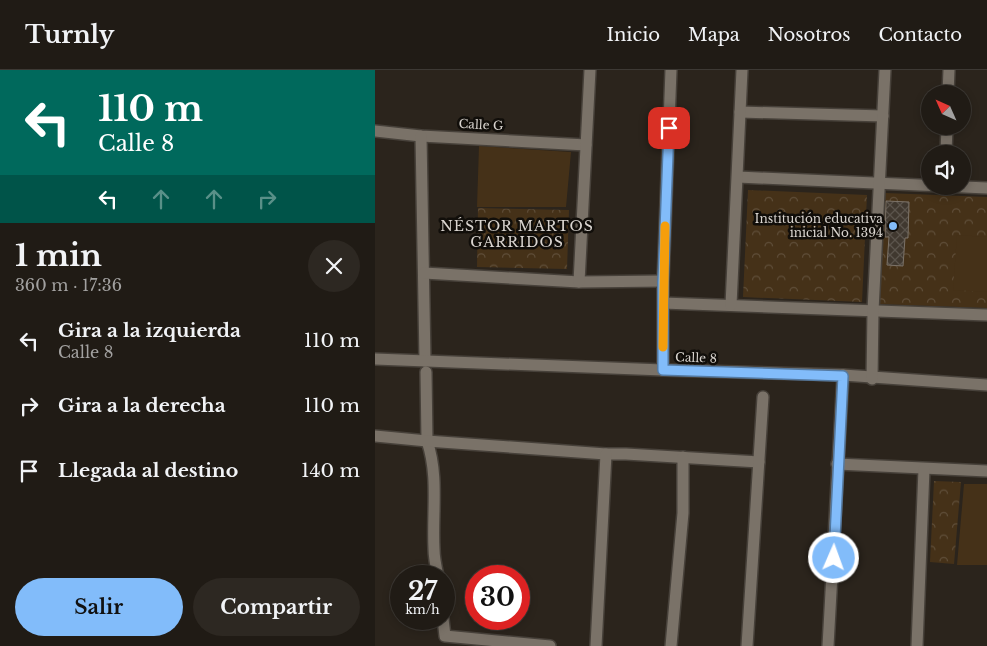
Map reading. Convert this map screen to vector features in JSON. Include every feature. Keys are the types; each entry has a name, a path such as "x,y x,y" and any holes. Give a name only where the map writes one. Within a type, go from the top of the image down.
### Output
{"street":[{"path":"579,282 590,70"},
{"path":"663,370 663,282 671,70"},
{"path":"731,305 742,70"},
{"path":"872,379 873,311 885,70"},
{"path":"948,85 949,70"},
{"path":"740,112 883,116"},
{"name":"Calle G","path":"375,131 421,136 586,145"},
{"path":"421,136 427,441 434,472 434,550 436,565"},
{"path":"737,178 921,186"},
{"path":"971,188 987,188"},
{"path":"423,273 579,282 663,282"},
{"path":"663,303 987,315"},
{"name":"Calle 8","path":"375,359 425,367 663,370 843,376 987,385"},
{"path":"828,646 843,376"},
{"path":"747,646 763,397"},
{"path":"375,436 606,454 759,462"},
{"path":"596,646 606,454"},
{"path":"671,646 683,513 683,457"},
{"path":"837,464 987,471"},
{"path":"917,646 924,469"},
{"path":"444,630 445,636 549,646"}],"green space":[{"path":"479,146 571,152 566,207 477,207"},
{"path":"748,190 867,195 862,302 743,297"},
{"path":"885,193 987,197 987,308 879,304"},
{"path":"478,208 569,210 567,269 477,267"},
{"path":"957,235 987,237 987,292 953,290"},
{"path":"934,481 961,482 954,564 930,562"},
{"path":"964,484 987,484 987,565 957,565"}],"building":[{"path":"886,201 909,202 908,238 905,238 903,266 887,265 889,237 885,237"}],"slow traffic":[{"path":"663,347 665,226"}],"place":[{"name":"Institución educativa inicial No. 1394","path":"893,226"}],"district":[{"name":"NÉSTOR MARTOS GARRIDOS","path":"517,234"}],"route":[{"path":"669,128 663,282 663,370 843,376 837,464 834,558"}]}
